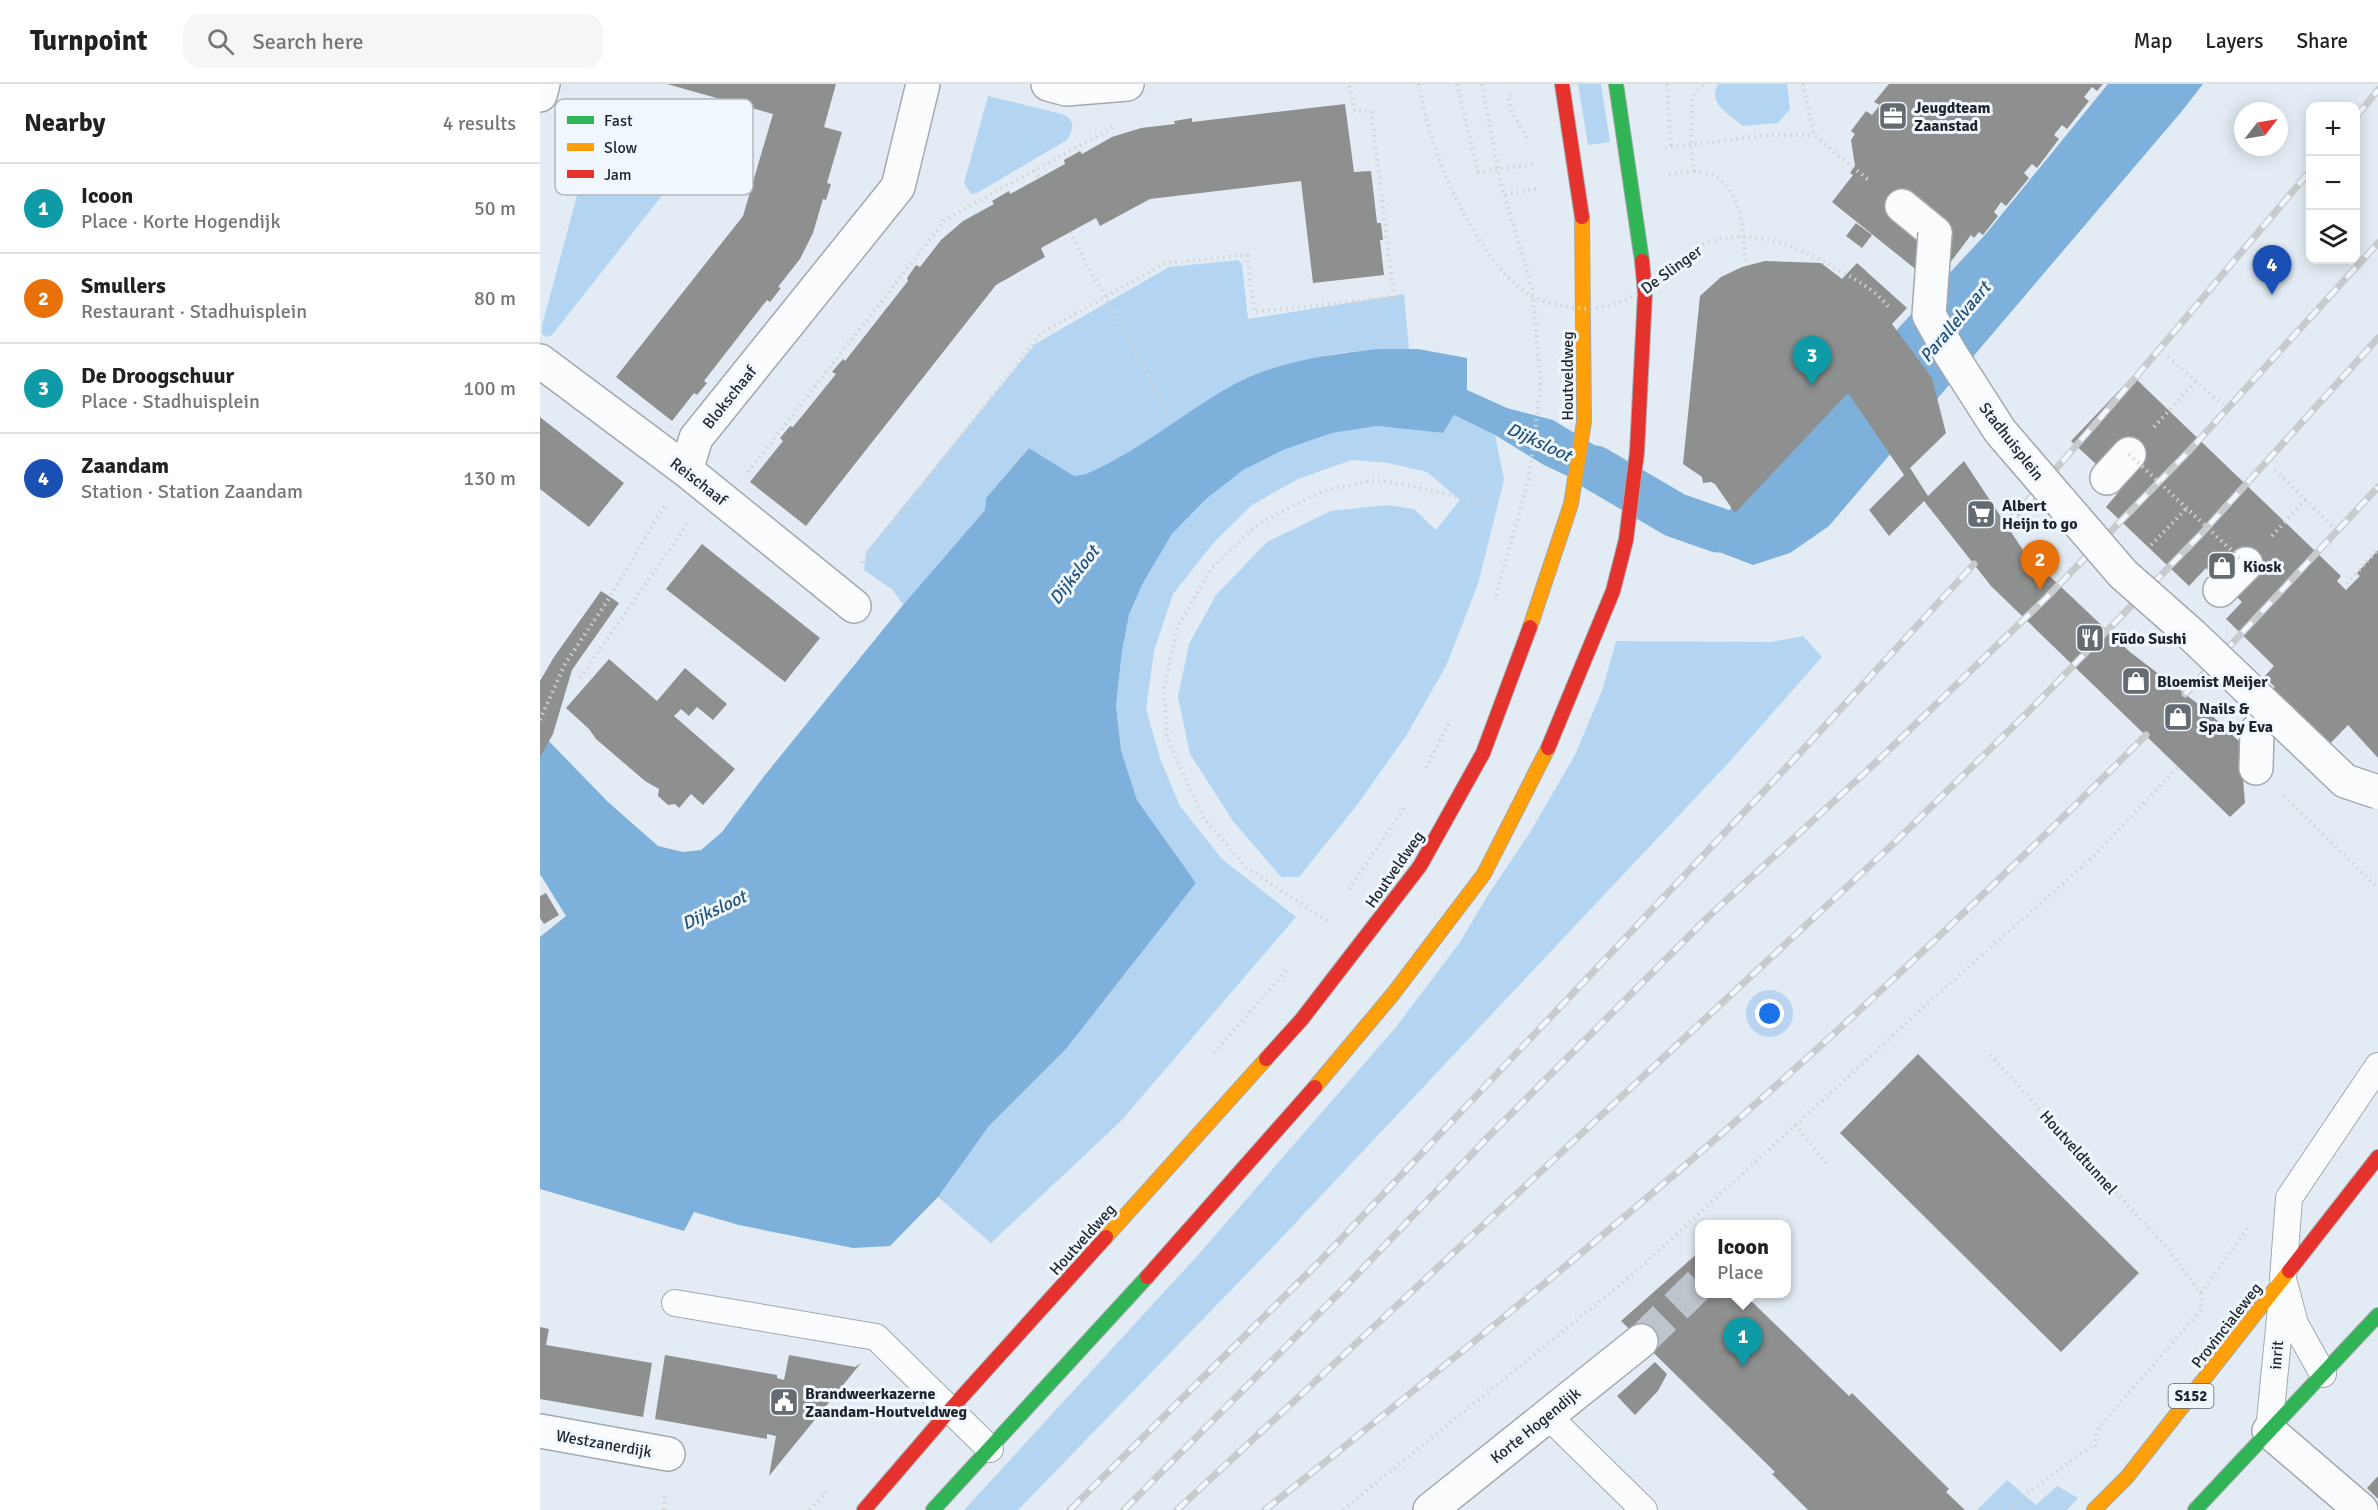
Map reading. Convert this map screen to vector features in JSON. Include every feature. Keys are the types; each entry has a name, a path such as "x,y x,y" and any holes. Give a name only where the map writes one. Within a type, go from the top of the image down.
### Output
{"street":[{"path":"540,96 543,84"},
{"name":"Blokschaaf","path":"686,470 696,438 898,187 923,84"},
{"path":"1048,84 1066,89 1127,84"},
{"name":"Houtveldweg","path":"864,1510 950,1410 1302,1019 1420,866 1483,753 1543,591 1571,504 1584,422 1584,225 1562,84"},
{"path":"933,1510 1089,1343 1293,1113 1393,994 1484,874 1547,750 1613,591 1626,540 1636,452 1645,293 1638,226 1616,84"},
{"name":"Stadhuisplein","path":"1902,207 1935,233 1929,315 1950,353 2000,430 2123,574 2191,634 2345,781 2378,792"},
{"name":"Reischaaf","path":"540,361 686,470 846,599"},
{"path":"2107,478 2129,454"},
{"path":"2220,590 2246,564"},
{"path":"2256,768 2257,731 2272,713"},
{"name":"Provincialeweg","path":"2094,1510 2127,1477 2378,1157"},
{"path":"2195,1510 2378,1315"},
{"name":"Korte Hogendijk","path":"1430,1510 1641,1341"},
{"name":"Westzanerdijk","path":"540,1431 668,1454"},
{"path":"2269,1431 2361,1510"}],"lane":[{"name":"inrit","path":"2269,1431 2289,1198 2378,1066"},
{"path":"2283,1279 2295,1324 2323,1374"},
{"path":"675,1304 876,1337 990,1449"},
{"path":"1548,1416 1644,1510"}],"path":[{"path":"846,599 1041,333 1166,263 1247,255 1254,312 1394,297 1371,111 1355,111 1349,84"},
{"name":"De Slinger","path":"1419,84 1439,164 1454,196 1486,251 1501,270 1525,292 1558,306 1590,310 1603,307 1630,298 1701,245 1731,237 1770,239 1805,251 1838,270"},
{"name":"Houtveldweg","path":"1482,84 1500,180 1532,288 1541,384 1528,478 1493,604"},
{"path":"1667,84 1671,148"},
{"path":"1803,84 1814,135 1902,207"},
{"path":"1511,95 1508,96 1511,110 1530,143"},
{"path":"580,678 687,524 744,477 946,219 1123,122"},
{"path":"1531,153 1532,164"},
{"path":"1034,170 1039,178"},
{"path":"1694,171 1716,176 1728,188 1739,206 1746,266"},
{"path":"1070,232 1169,415"},
{"path":"2168,357 2223,405"},
{"path":"2154,427 2196,381"},
{"path":"2129,454 2246,564"},
{"path":"540,720 565,664 610,597 686,470"},
{"path":"2275,470 2332,526"},
{"path":"1327,921 1246,867 1203,817 1167,738 1164,690 1177,628 1211,569 1258,524 1323,490 1376,480 1488,504"},
{"path":"2270,538 2306,500"},
{"path":"2149,548 2186,509"},
{"path":"2347,584 2378,549"},
{"path":"1422,777 1453,715"},
{"path":"1343,1510 1630,1277 1938,994 2091,859 2178,767"},
{"path":"2256,768 2378,888"},
{"name":"Houtveldweg","path":"1346,893 1405,807"},
{"path":"1319,930 1333,912"},
{"path":"1213,1055 1290,966"},
{"name":"Houtveldtunnel","path":"1990,1054 2168,1249 2201,1293 2202,1309 2099,1427"},
{"path":"1795,1125 1828,1165"},
{"path":"2010,1510 2025,1495 2094,1444"},
{"path":"810,1510 832,1484"},
{"path":"664,1510 665,1496"}],"shaded area":[{"path":"1578,84 1601,84 1610,142 1588,145"},
{"path":"1718,84 1787,84 1790,109 1778,123 1743,126 1717,103 1715,91"},
{"path":"988,96 1062,114 1072,122 1072,129 1067,140 977,193 971,194 964,183"},
{"path":"577,195 662,195 552,335 546,337 542,334 542,326"},
{"path":"1238,260 1242,265 1248,319 1404,294 1409,349 1368,350 1329,355 1271,370 1226,389 1139,446 1086,474 1074,476 1029,448 986,498 985,510 903,605 893,590 864,570 866,552 1035,344 1169,267"},
{"path":"1454,415 1495,435 1504,480 1478,584 1446,666 1406,736 1357,805 1299,877 1281,877 1233,821 1190,754 1178,697 1189,644 1216,595 1267,542 1331,511 1387,505 1414,509 1436,530 1460,500 1427,472 1388,463 1352,460 1298,479 1252,505 1215,541 1173,594 1154,651 1146,709 1161,761 1180,806 1222,859 1296,917 1120,1122 991,1243 938,1197 989,1126 1066,1049 1196,883 1137,800 1121,750 1116,706 1122,651 1129,615 1143,583 1172,534 1206,499 1243,469 1283,450 1332,433 1377,426 1443,433"},
{"path":"1803,636 1822,657 1732,759 1268,1252 1018,1510 964,1510 1198,1255 1396,1027 1460,942 1529,834 1575,755 1603,688 1616,641 1771,642"},
{"path":"2007,1480 2036,1505 2057,1486 2078,1498 2067,1510 1977,1510"}],"water":[{"name":"Parallelvaart","path":"2108,84 2203,84 1829,526 1790,553 1753,565 1693,542 1694,537 1657,517 1670,494 1707,512 1719,521 1984,236"},
{"path":"1378,349 1418,349 1467,358 1467,390 1507,408 1553,420 1642,474 1633,507 1544,465 1495,435 1454,415 1443,433 1377,426 1332,433 1283,450 1243,470 1206,499 1172,534 1143,583 1129,615 1122,651 1116,706 1121,750 1137,800 1196,883 1066,1049 989,1126 938,1197 890,1246 853,1248 739,1225 694,1212 684,1231 540,1189 540,937 566,916 540,874 540,732 608,802 658,846 683,852 701,850 722,832 765,775 903,605 985,510 986,498 1029,448 1074,476 1086,474 1122,456 1242,380 1299,361"}],"building":[{"path":"667,84 836,84 824,127 842,132 827,183 831,184 826,200 823,199 813,233 800,259 778,287 781,288 770,302 767,300 704,381 707,383 697,395 694,393 672,421 616,377 743,216 749,195 753,195 753,182 773,114 753,108 753,99 720,99"},
{"path":"1889,84 2103,84 2097,91 2092,87 2084,97 2089,101 2067,129 2062,125 2054,135 2059,139 2037,168 2032,164 2024,173 2029,178 2006,206 2001,202 1994,212 1998,216 1983,235 1979,232 1974,238 1971,235 1934,284 1832,202 1853,175 1850,173 1855,166 1851,140 1855,134 1851,131 1866,111 1872,115 1880,105 1874,102"},
{"path":"1345,104 1354,172 1371,171 1377,223 1381,223 1383,240 1380,240 1384,275 1313,283 1301,181 1150,199 1100,226 1096,218 1041,248 1045,257 996,285 806,526 750,482 783,441 780,438 790,426 793,427 836,374 832,372 843,359 845,361 908,281 907,278 916,265 920,267 941,240 963,221 994,204 992,201 1009,191 1010,194 1065,164 1064,160 1080,151 1082,154 1112,137 1141,128 1175,124 1174,121 1192,118 1192,122"},
{"path":"1856,223 1872,235 1862,248 1846,236"},
{"path":"1765,261 1821,263 1842,279 1857,263 1907,308 1892,324 1932,378 1946,433 1910,468 1928,496 1964,461 2025,553 2130,652 2206,710 2240,742 2245,803 2230,817 1991,586 1924,501 1889,536 1869,510 1904,475 1848,393 1735,513 1715,484 1703,483 1702,477 1683,464 1700,296 1721,277 1742,267"},
{"path":"2133,376 2341,576 2337,581 2346,590 2360,576 2357,573 2378,550 2378,758 2348,725 2325,749 2272,689 2275,687 2264,677 2274,666 2226,619 2242,602 2206,568 2189,586 2106,507 2122,488 2071,441"},
{"path":"540,417 624,483 589,527 540,489"},
{"path":"702,544 820,638 785,682 666,589"},
{"path":"601,591 619,603 572,670 553,734 540,757 540,681 554,657"},
{"path":"609,659 657,701 685,668 727,704 713,720 697,707 689,716 681,709 674,716 735,769 703,805 691,794 679,808 675,804 668,805 658,796 659,789 645,781 596,739 589,729 566,708"},
{"path":"546,893 559,915 544,924 540,918 540,896"},
{"path":"1918,1054 2139,1273 2061,1352 1840,1133"},
{"path":"1695,1255 1695,1298 1748,1298 1849,1396 1852,1393 1949,1489 1946,1492 1965,1510 1808,1510 1772,1474 1775,1472 1621,1321"},
{"path":"540,1327 549,1329 546,1345 652,1363 643,1417 540,1399"},
{"path":"665,1355 777,1375 777,1378 784,1380 789,1355 855,1367 861,1363 769,1476 776,1436 767,1434 767,1439 655,1419"},
{"path":"1655,1362 1667,1374 1658,1391 1635,1415 1617,1396"},
{"path":"2378,1476 2378,1499 2367,1488"}],"waterway":[{"name":"Dijksloot","path":"1595,468 1675,515 1718,530"}],"tunnel":[{"path":"1641,1341 1695,1288"}],"railway":[{"path":"2360,112 2378,90"},
{"path":"2007,525 2306,176"},
{"path":"1124,1510 1346,1286 1489,1136 1708,917 1869,769 2046,598 2189,451 2378,243"},
{"path":"1177,1510 1893,844 2030,710 2202,533 2378,338"},
{"path":"2185,694 2378,487"},
{"path":"1070,1510 1321,1260 1799,754 1974,564"},
{"path":"1265,1510 1531,1294 1748,1111 1921,953 2146,735"}],"traffic: fast":[{"path":"1616,84 1642,261"},
{"path":"933,1510 1147,1277"},
{"path":"2195,1510 2378,1315"}],"traffic: slow":[{"path":"1530,627 1571,504 1584,422 1582,217"},
{"path":"1315,1087 1393,994 1484,874 1548,748"},
{"path":"1106,1237 1266,1059"},
{"path":"2094,1510 2127,1477 2289,1271"}],"traffic: jam":[{"path":"1562,84 1582,217"},
{"path":"1548,748 1613,591 1626,540 1637,452 1645,293 1642,261"},
{"path":"1266,1059 1302,1019 1420,866 1483,753 1530,627"},
{"path":"1147,1277 1315,1087"},
{"path":"2289,1271 2378,1157"},
{"path":"864,1510 950,1410 1106,1237"}],"place":[{"name":"Jeugdteam Zaanstad","path":"1893,116"},
{"name":"Zaandam","path":"2272,295"},
{"name":"De Droogschuur","path":"1812,386"},
{"name":"Albert Heijn to go","path":"1981,514"},
{"name":"Kiosk","path":"2222,566"},
{"name":"Smullers","path":"2040,590"},
{"name":"Fūdo Sushi","path":"2090,638"},
{"name":"Bloemist Meijer","path":"2136,681"},
{"name":"Nails & Spa by Eva","path":"2178,717"},
{"name":"Icoon","path":"1743,1367"},
{"name":"Brandweerkazerne Zaandam-Houtveldweg","path":"784,1402"}]}
